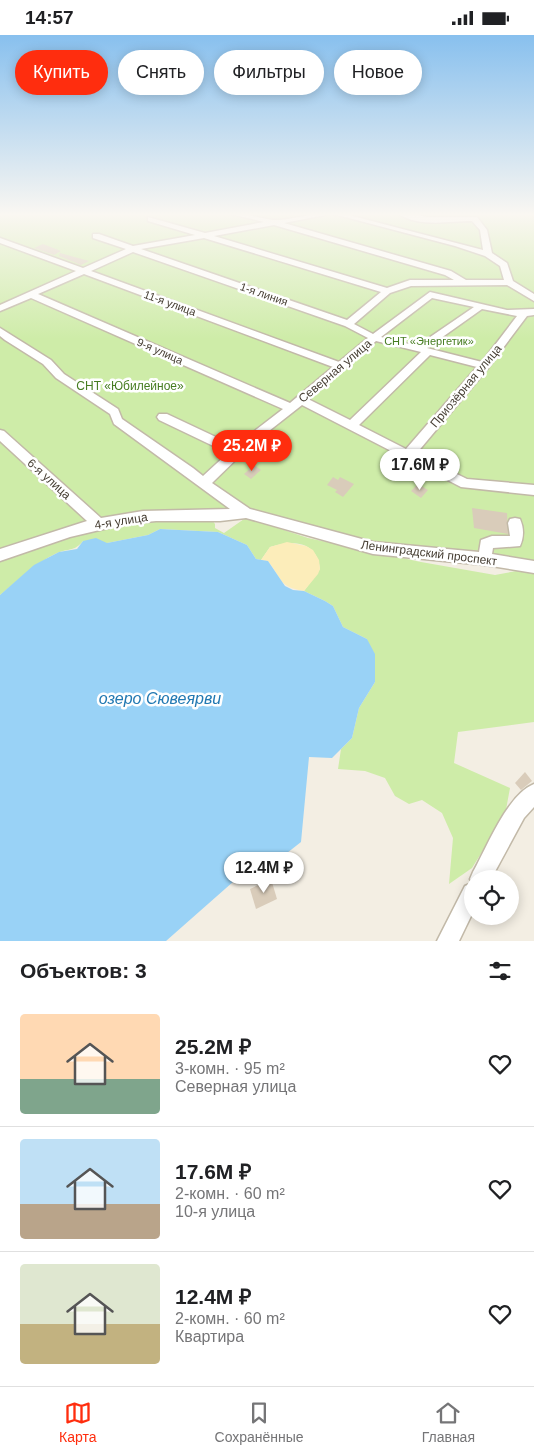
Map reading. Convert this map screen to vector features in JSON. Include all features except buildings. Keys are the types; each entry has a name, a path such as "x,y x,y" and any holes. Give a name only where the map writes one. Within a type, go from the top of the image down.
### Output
{"street":[{"name":"11-я улица","path":"42,255 340,366"},
{"path":"0,308 118,255"},
{"name":"1-я линия","path":"156,255 348,323 374,338 484,366"},
{"path":"274,255 387,291"},
{"path":"387,255 448,273 464,282"},
{"path":"491,255 504,265 509,282"},
{"path":"348,323 387,291 410,283 509,282 534,298"},
{"name":"9-я улица","path":"30,294 291,408"},
{"name":"Северная улица","path":"203,484 237,452 340,366 430,295 481,306 498,312 523,315"},
{"path":"351,426 424,350 481,306"},
{"path":"523,315 534,312"},
{"name":"Приозёрная улица","path":"408,455 484,366 523,315"},
{"name":"Ленинградский проспект","path":"0,331 47,362 60,377 114,412 118,421 189,471 203,484 246,513 297,529 373,548 485,559 534,567"},
{"path":"300,400 465,484 534,490"},
{"path":"163,417 237,452"},
{"name":"6-я улица","path":"0,434 99,524"},
{"name":"4-я улица","path":"0,555 99,524 143,516 227,516 246,513"},
{"path":"485,559 486,544 515,541 517,538 515,523"},
{"path":"485,870 517,811 534,793"},
{"path":"448,941 464,909"}],"green space":[{"path":"0,255 534,255 534,567 297,529 246,513 212,520 215,528 224,533 248,518 308,538 421,562 495,575 522,570 534,572 534,722 458,732 454,763 510,788 505,815 472,868 464,870 464,874 449,884 453,838 442,813 422,800 409,804 395,796 385,778 365,771 338,769 341,749 352,738 359,708 375,682 367,639 343,627 333,606 304,591 320,569 318,559 309,547 302,544 287,543 270,547 261,560 256,559 247,545 218,532 160,529 148,535 107,543 83,541 74,548 57,553 41,562 0,595"}],"sand":[{"path":"287,542 306,546 313,550 319,560 320,569 318,574 304,591 286,585 268,561 261,560 270,547"}],"water":[{"name":"озеро Сювеярви","path":"160,529 218,532 247,545 256,559 268,561 285,586 293,590 304,591 333,606 343,627 367,639 375,654 375,682 359,708 352,738 332,758 309,757 301,842 273,864 242,874 166,941 0,941 0,595 34,565 59,552 77,549 83,541 96,538 107,543 148,535"}],"park label":[{"name":"СНТ «Энергетик»","path":"429,341"},
{"name":"СНТ «Юбилейное»","path":"130,386"}]}
